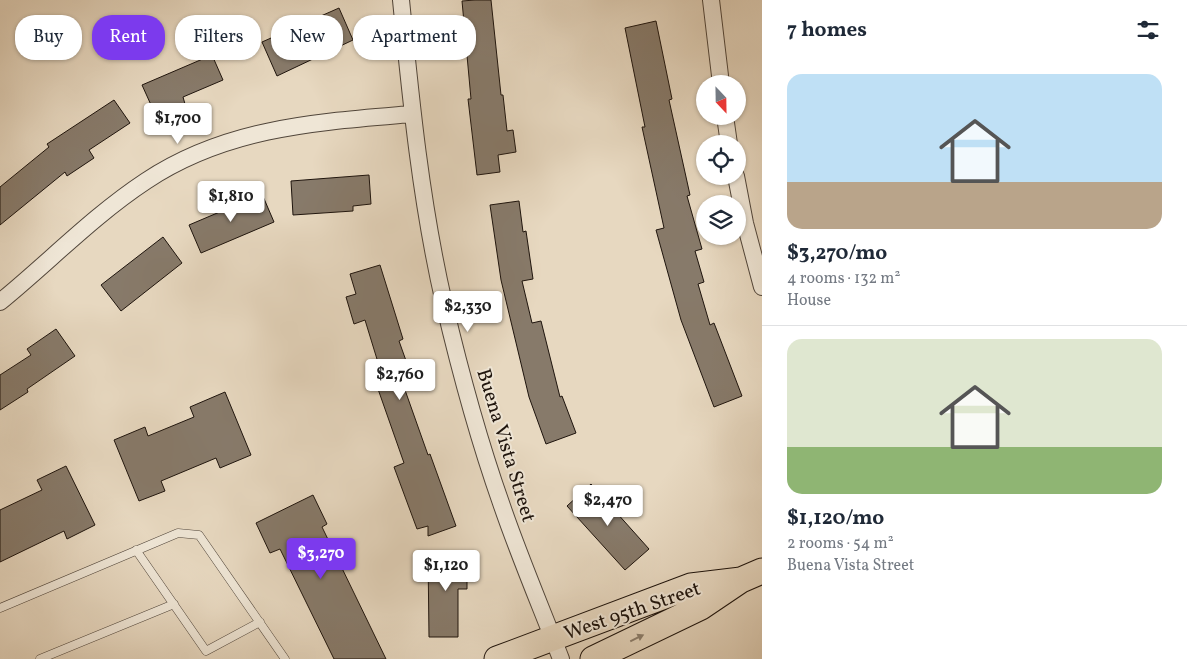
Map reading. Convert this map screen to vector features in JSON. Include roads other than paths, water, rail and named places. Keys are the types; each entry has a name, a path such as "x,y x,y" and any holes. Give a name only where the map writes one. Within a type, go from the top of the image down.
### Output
{"main road":[{"name":"West 95th Street","path":"497,659 556,648 691,586 751,575"},
{"name":"West 95th Street","path":"594,659 701,607 751,575"}],"street":[{"name":"Buena Vista Street","path":"401,0 412,114 432,247 444,304 471,406 501,503 556,648"},
{"path":"711,0 720,75"},
{"path":"0,302 113,204 148,180 193,155 248,135 307,123 412,114"},
{"path":"738,185 745,223 762,287"}],"lane":[{"path":"0,608 178,533 199,535 285,659"},
{"path":"136,550 206,651 260,622"},
{"path":"40,659 174,604"}]}
